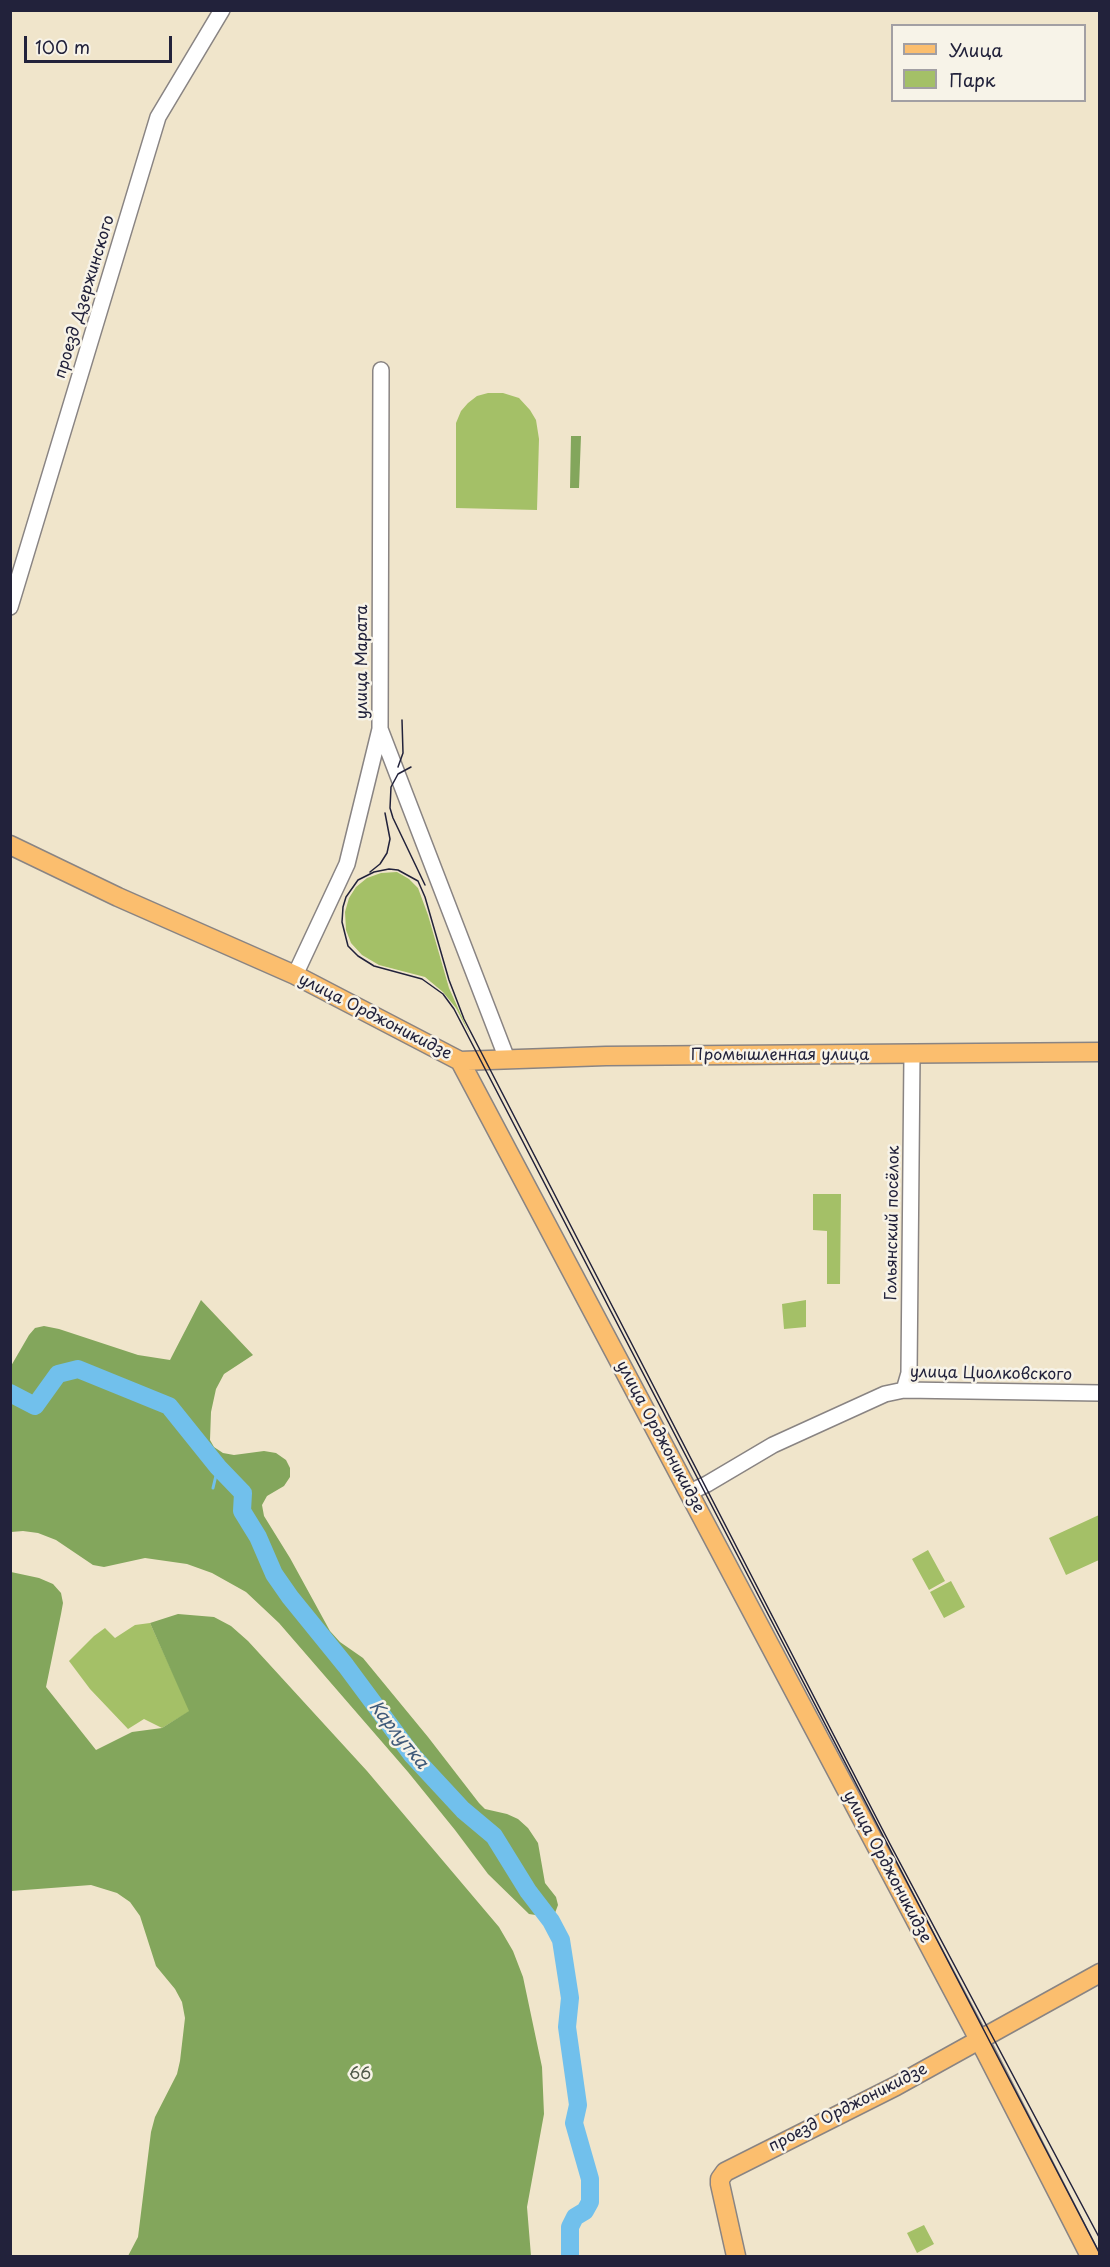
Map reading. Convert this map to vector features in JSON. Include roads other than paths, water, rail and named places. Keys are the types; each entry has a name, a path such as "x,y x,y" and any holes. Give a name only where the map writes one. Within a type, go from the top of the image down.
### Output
{"main road":[{"name":"улица Орджоникидзе","path":"10,845 118,897 296,975 460,1060 690,1492 1090,2256"},
{"name":"Промышленная улица","path":"460,1060 606,1056 1100,1052"},
{"name":"проезд Орджоникидзе","path":"736,2256 720,2179 734,2166 896,2086 1100,1973"}],"street":[{"name":"проезд Дзержинского","path":"10,607 158,117 222,10"},
{"name":"улица Марата","path":"296,975 347,864 380,729 381,370"},
{"path":"380,729 507,1059"},
{"name":"Гольянский посёлок","path":"904,1390 909,1373 912,1055"},
{"name":"улица Циолковского","path":"690,1492 773,1445 885,1394 904,1390 1100,1393"}],"waterway":[{"name":"Карлутка","path":"10,1393 35,1406 58,1374 78,1369 169,1406 218,1467 243,1493 242,1511 258,1537 274,1574 290,1597 346,1666 412,1755 463,1810 494,1836 528,1891 551,1921 561,1940 570,1998 567,2027 578,2105 574,2123 590,2179 590,2202 585,2211 575,2217 570,2227 570,2256"},
{"path":"213,1488 218,1467"}],"tram line":[{"path":"398,767 403,753 402,720"},
{"path":"411,767 398,774 391,787 390,808 425,885"},
{"path":"370,872 380,864 387,853 390,839 385,813"},
{"path":"1100,2239 890,1844 464,1019 449,980 425,897 418,881 398,870 389,869 374,872 358,880 346,897 343,907 342,922 348,946 358,956 374,966 422,979 443,994 454,1009 1100,2254"}],"park label":[{"name":"66","path":"360,2075"}]}
